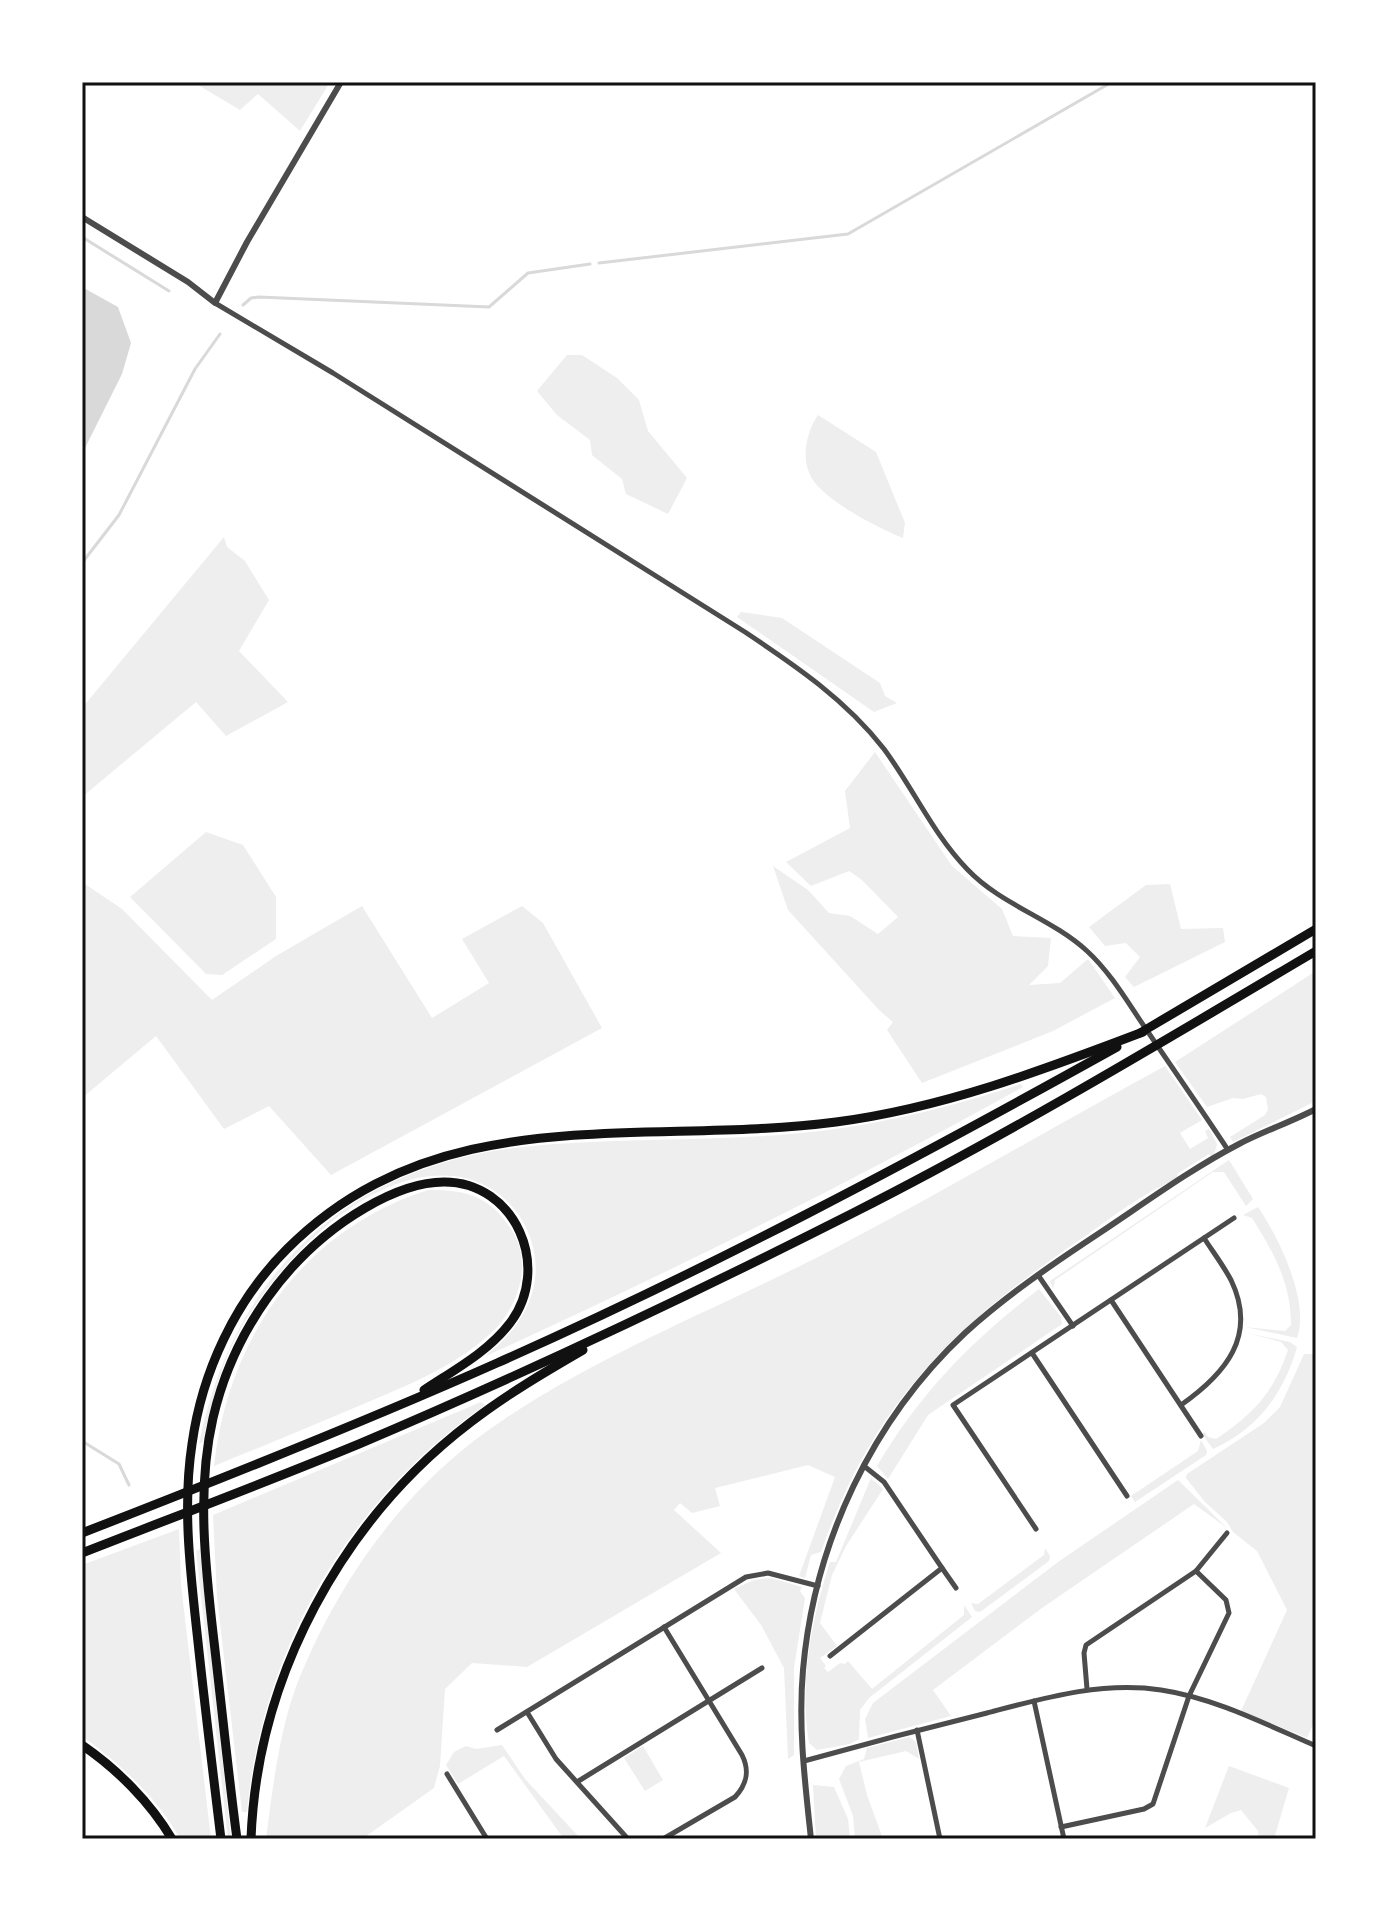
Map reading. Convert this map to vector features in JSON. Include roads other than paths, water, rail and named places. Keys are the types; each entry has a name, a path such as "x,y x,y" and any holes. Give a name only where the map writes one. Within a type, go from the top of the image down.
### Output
{"highway":[{"path":"82,1533 400,1405 713,1261 973,1126 1143,1032 1316,929"},
{"path":"82,1553 357,1445 626,1325 856,1211 1010,1129 1316,951"},
{"path":"221,1839 189,1553 191,1446 214,1361 230,1327 256,1285 311,1226 353,1196 395,1174 440,1156 521,1140 804,1126 883,1115 980,1090 1143,1032"},
{"path":"237,1839 205,1547 205,1478 209,1439 231,1362 254,1318 299,1260 334,1229 379,1200 425,1183 468,1185 506,1208 519,1228 529,1260 526,1291 511,1322 493,1342 400,1405"},
{"path":"251,1839 261,1758 290,1660 328,1583 368,1523 414,1471 469,1423 504,1398 626,1325"},
{"path":"82,1745 121,1776 145,1801 172,1839"}],"street":[{"path":"215,303 247,242 341,82"},
{"path":"82,217 745,632 805,673 846,707 875,738 938,833 969,871 1000,896 1074,940 1090,954 1119,990 1228,1150"},
{"path":"811,1839 804,1761 803,1671 818,1586 839,1518 864,1466 901,1406 946,1352 1038,1275 1228,1150 1316,1109"},
{"path":"1036,1529 953,1405 1234,1218"},
{"path":"1181,1405 1203,1390 1224,1368 1240,1329 1239,1305 1232,1282 1204,1238"},
{"path":"1038,1275 1073,1326"},
{"path":"1111,1300 1201,1436"},
{"path":"1032,1353 1127,1496"},
{"path":"864,1466 884,1482 956,1588"},
{"path":"1087,1689 1086,1645 1196,1571 1227,1533"},
{"path":"830,1656 942,1568"},
{"path":"1061,1827 1144,1809 1153,1804 1189,1696 1229,1609 1226,1600 1196,1571"},
{"path":"497,1730 753,1575 768,1573 818,1586"},
{"path":"663,1839 735,1797 746,1778 744,1759 664,1627"},
{"path":"577,1782 762,1668"},
{"path":"804,1761 1034,1701 1087,1689 1130,1687 1189,1696 1316,1746"},
{"path":"1034,1701 1064,1839"},
{"path":"527,1712 556,1759 628,1839"},
{"path":"917,1730 940,1839"},
{"path":"447,1774 487,1839"}],"waterway":[{"path":"599,263 848,234 1112,82"},
{"path":"82,237 169,291"},
{"path":"243,305 251,298 259,297 489,307 528,273 590,264"},
{"path":"82,563 119,515 195,369 220,334"},
{"path":"82,1441 119,1464 129,1485"}]}
